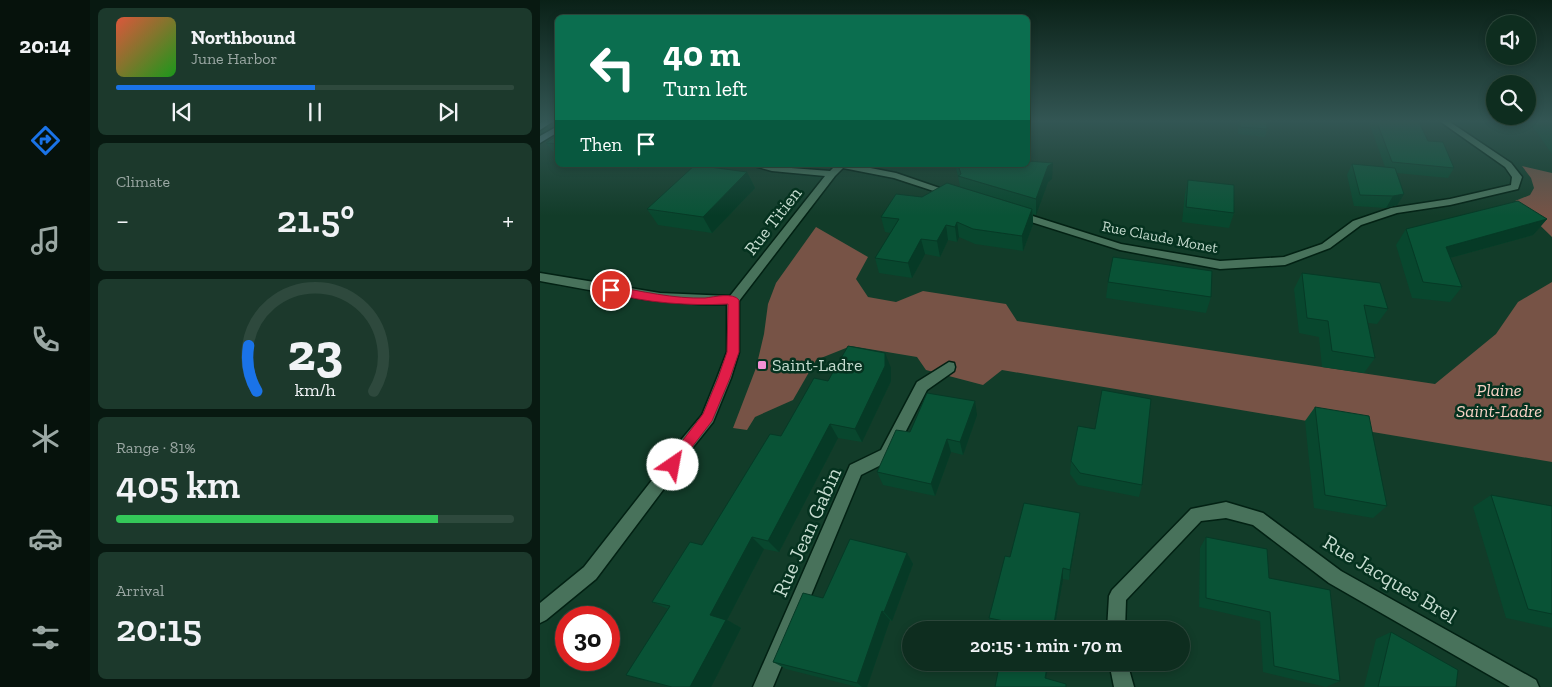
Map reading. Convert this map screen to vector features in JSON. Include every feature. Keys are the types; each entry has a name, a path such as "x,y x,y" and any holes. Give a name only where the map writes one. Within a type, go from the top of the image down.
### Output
{"street":[{"name":"Rue Claude Monet","path":"1008,212 1120,248 1220,265 1285,262 1326,246 1357,223 1395,210 1450,202 1515,187 1517,177 1508,165 1489,152"},
{"path":"767,167 832,174"},
{"name":"Rue Titien","path":"734,300 839,167"},
{"path":"851,167 896,176 961,197"},
{"path":"540,277 646,296 702,302 734,300 733,352 708,418 590,574 540,614"},
{"name":"Rue Jean Gabin","path":"763,687 855,470 886,455 922,386 949,367"},
{"name":"Rue Jacques Brel","path":"1117,621 1118,596 1197,514 1226,510 1257,518 1335,577 1528,687"},
{"path":"1121,671 1124,687"}],"green space":[{"path":"1522,166 1552,173 1552,237 1515,201 1530,195 1534,188 1531,178"},
{"name":"Plaine Saint-Ladre","path":"816,227 868,257 856,279 868,297 896,302 923,291 1006,304 1017,321 1435,384 1496,334 1518,302 1552,282 1552,462 1002,370 983,385 926,370 917,357 851,346 816,360 793,400 755,417 747,430 733,428 756,368 764,334 768,304 776,283"}],"building":[{"path":"1388,152 1447,152 1454,168 1392,162"},
{"path":"1030,161 1053,163 1048,166 1036,199 958,176 961,174 959,167 1030,167"},
{"path":"1352,164 1395,168 1404,194 1393,196 1360,195"},
{"path":"693,167 710,167 747,172 703,217 647,209"},
{"path":"1188,180 1234,185 1234,213 1186,207"},
{"path":"947,183 1032,209 1022,236 973,229 957,222 955,227 946,225 937,241 921,239 908,263 875,258 899,219 881,217 896,194 922,197"},
{"path":"1518,201 1547,219 1446,247 1462,287 1423,282 1406,229"},
{"path":"1113,257 1212,271 1211,297 1108,282"},
{"path":"1302,273 1380,283 1388,309 1364,305 1375,358 1332,351 1328,321 1307,318"},
{"path":"848,346 885,353 885,366 855,429 830,424 768,541 752,537 710,615 726,620 690,687 672,687 626,675 670,606 652,602 690,542 702,545 770,434 781,436 814,378 828,381"},
{"path":"1102,390 1151,399 1142,485 1080,473 1071,461 1078,426 1095,429"},
{"path":"927,393 975,401 960,442 947,439 931,484 877,472 896,430 910,432"},
{"path":"1315,407 1369,416 1387,506 1325,495"},
{"path":"1491,495 1552,506 1552,614 1528,609"},
{"path":"1024,503 1080,513 1070,570 1063,568 1054,621 1004,621 989,618 1005,556 1010,557"},
{"path":"1206,537 1267,549 1269,578 1330,590 1340,681 1274,666 1270,612 1206,598"},
{"path":"850,539 907,553 884,612 882,611 857,683 773,662 803,593 823,598"},
{"path":"1391,632 1458,670 1456,687 1378,687"},
{"path":"998,671 1046,671 1045,678 1066,684 1066,687 995,687"}],"place":[{"name":"Saint-Ladre","path":"762,365"}],"route":[{"path":"611,290 702,302 734,300 732,325 733,352 724,378 708,418 676,457 673,465"}]}
